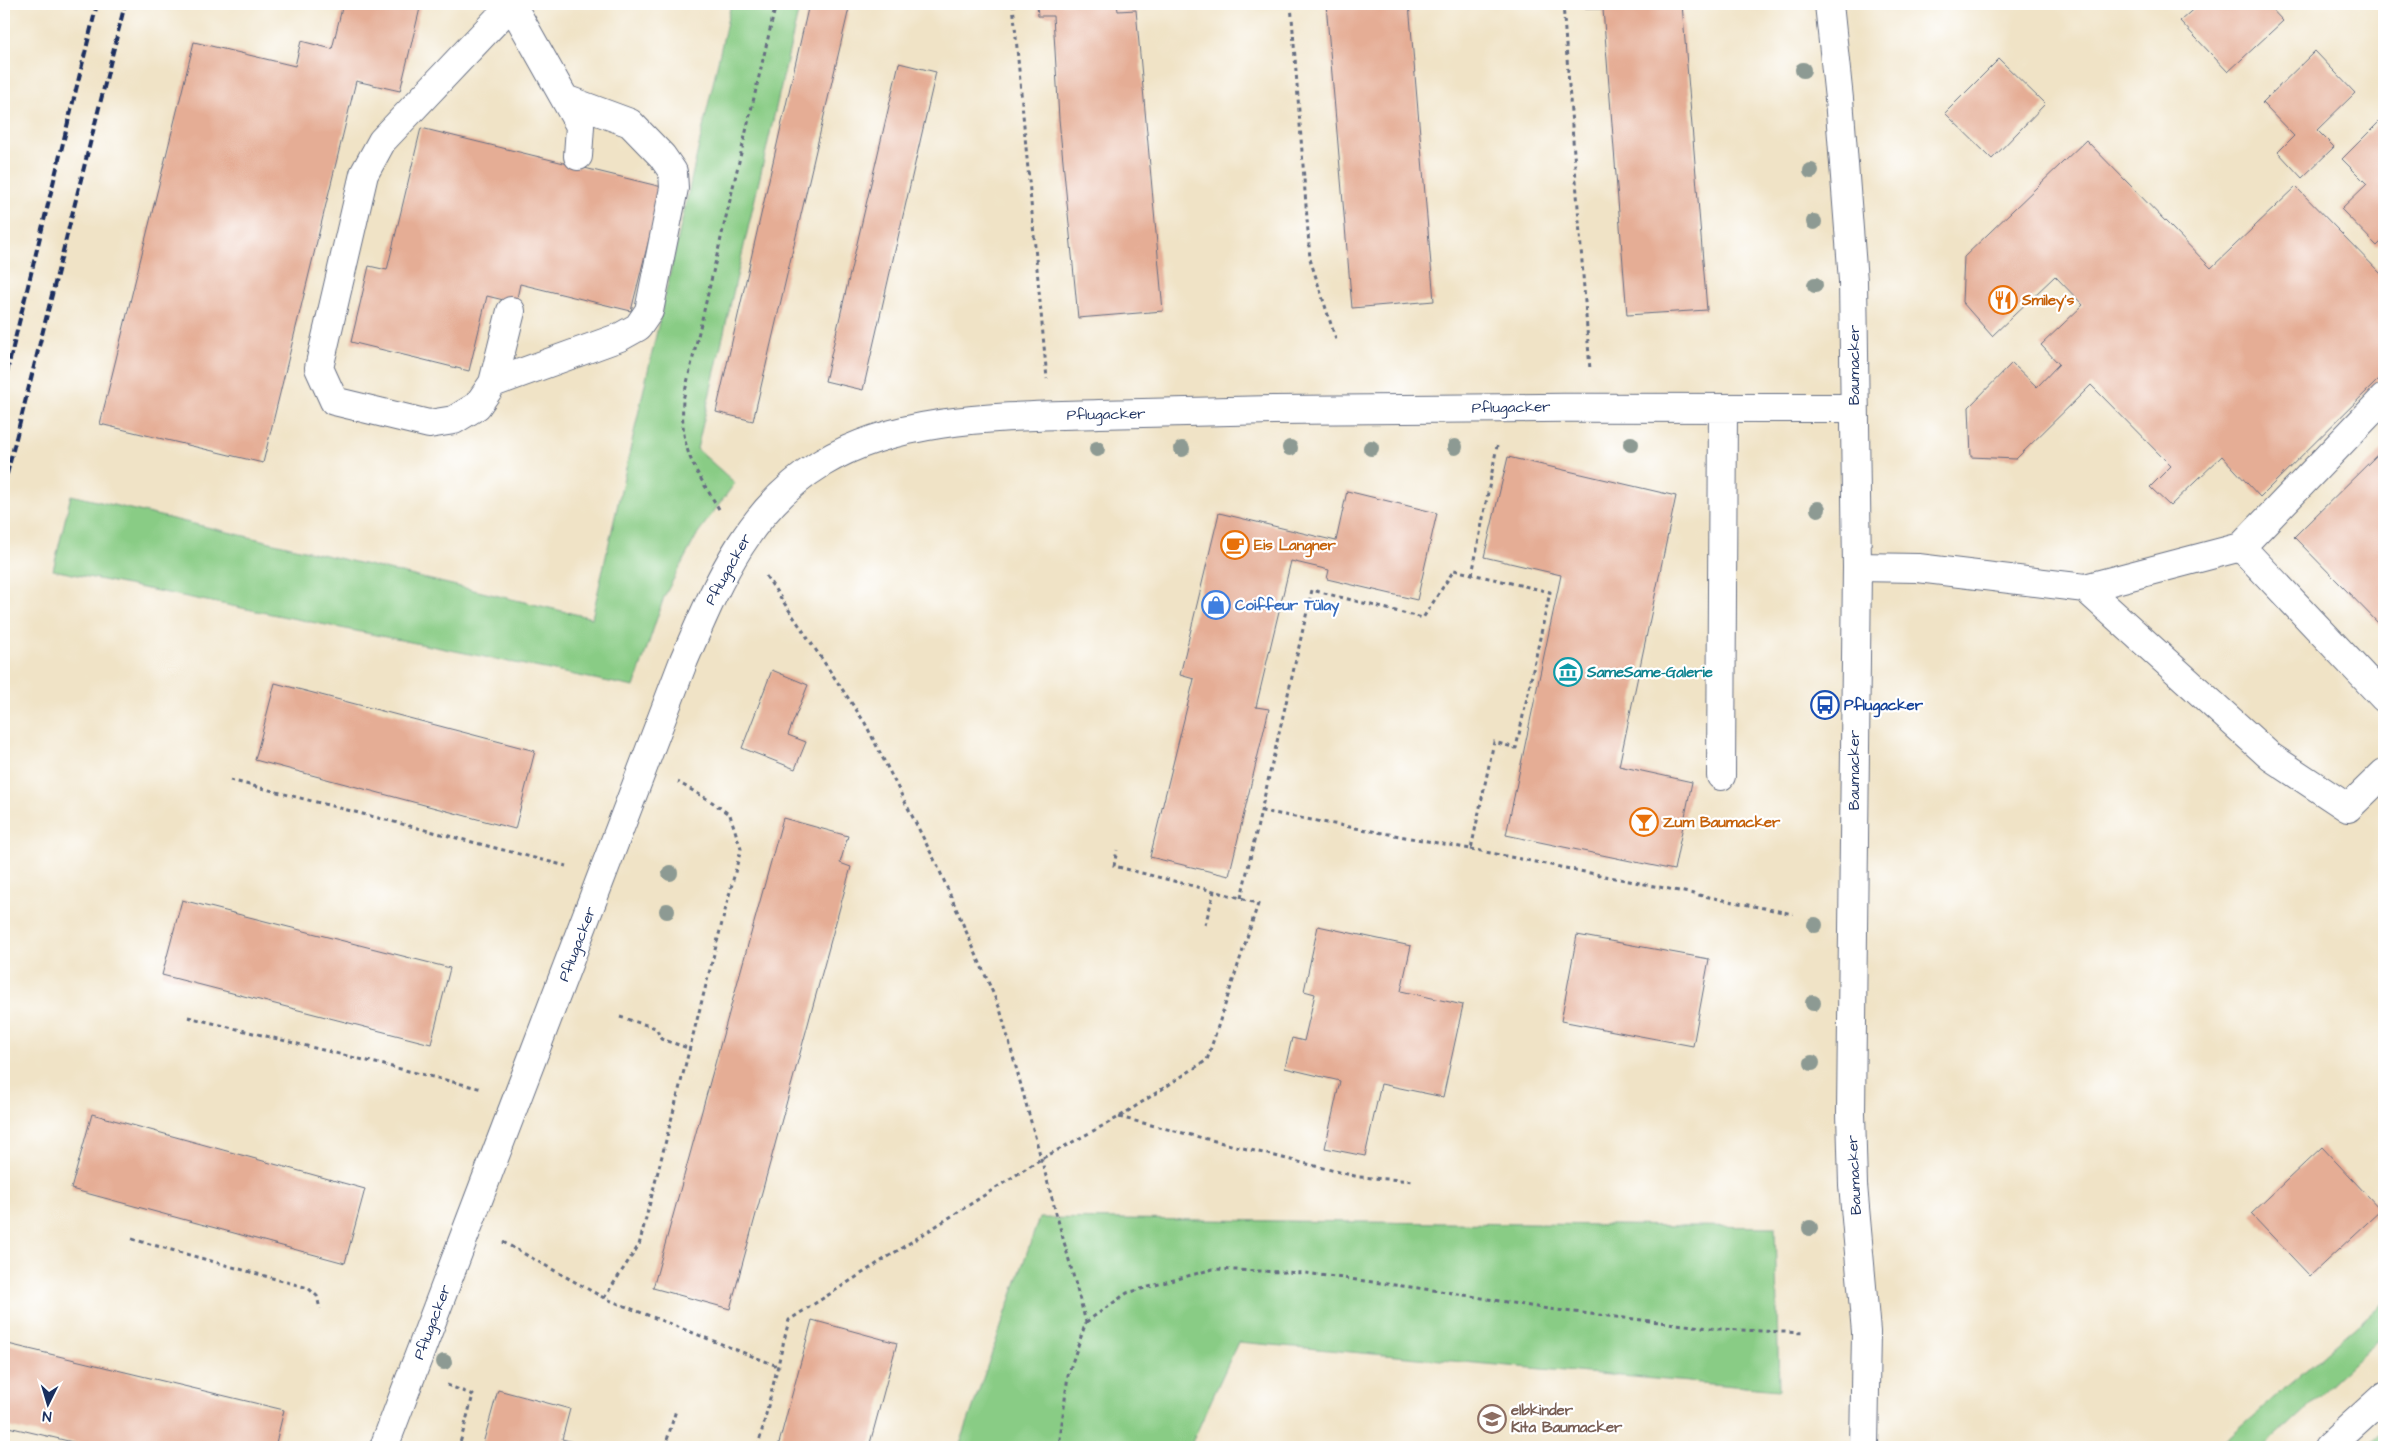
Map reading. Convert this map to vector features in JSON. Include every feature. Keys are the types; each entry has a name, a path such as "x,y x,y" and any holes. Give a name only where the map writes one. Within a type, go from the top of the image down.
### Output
{"street":[{"path":"511,310 493,383 477,406 454,420 428,424 334,401 320,368 364,174 382,141 512,4 580,126 578,156"},
{"name":"Baumacker","path":"1829,4 1839,99 1853,280 1857,567 1851,1114 1853,1185 1866,1332 1864,1447"},
{"path":"493,383 620,337 638,327 649,311 674,188 673,172 662,156 630,123 565,99"},
{"path":"1857,567 1918,568 2085,588 2241,547 2384,398"},
{"name":"Pflugacker","path":"384,1447 684,660 714,590 740,541 777,497 822,463 874,440 926,426 1000,418 1225,411 1579,406 1854,408"},
{"path":"1722,776 1723,408"},
{"path":"2241,547 2384,698"},
{"path":"2085,588 2270,757 2348,808 2384,773"},
{"path":"2328,1447 2384,1396"}],"path":[{"path":"721,512 688,456 683,438 683,400 776,4"},
{"path":"1013,4 1048,388"},
{"path":"1291,4 1310,259 1337,343"},
{"path":"1563,4 1590,380"},
{"path":"1472,575 1498,441"},
{"path":"1241,898 1312,590 1423,618 1454,570 1550,592 1516,748 1494,742 1471,849"},
{"path":"765,576 865,723 938,867 1000,1009 1086,1322 1068,1375 1059,1447"},
{"path":"604,1298 639,1245 741,849 730,816 712,802 670,777"},
{"path":"230,780 566,866"},
{"path":"1262,811 1471,849 1793,914"},
{"path":"758,1447 780,1367 789,1320 1041,1159 1119,1117 1207,1060 1258,904 1114,866 1117,850"},
{"path":"1205,925 1214,892"},
{"path":"188,1017 491,1091"},
{"path":"620,1017 656,1028 661,1039 691,1049"},
{"path":"1119,1117 1359,1177 1414,1181"},
{"path":"132,1238 308,1288 317,1296 320,1309"},
{"path":"497,1239 604,1298 780,1367"},
{"path":"1086,1322 1127,1293 1213,1269 1305,1273 1548,1308 1719,1330 1805,1333"},
{"path":"441,1383 473,1395 459,1447"},
{"path":"665,1447 676,1410"},
{"path":"4,1446 8,1447"}],"green space":[{"path":"731,4 800,4 697,449 735,483 698,533 664,597 634,687 53,570 71,495 592,618"},
{"path":"1039,1218 1775,1227 1779,1390 1238,1342 1190,1447 959,1447"},
{"path":"2384,1302 2384,1335 2264,1447 2155,1447 2222,1443"},
{"path":"2384,1430 2384,1447 2366,1447"}],"building":[{"path":"343,4 421,4 400,91 356,81 263,463 100,424 194,42 295,66 301,41 332,49"},
{"path":"809,4 850,4 753,421 716,412"},
{"path":"1037,4 1117,4 1118,11 1136,10 1163,311 1078,318 1059,119 1053,16 1038,16"},
{"path":"1326,4 1409,4 1434,301 1352,308"},
{"path":"1584,4 1682,4 1707,310 1627,315 1603,9 1585,9"},
{"path":"2199,4 2267,4 2283,21 2228,72 2180,21"},
{"path":"2315,51 2355,93 2317,130 2334,147 2302,178 2278,152 2294,136 2262,103"},
{"path":"1999,59 2045,104 1992,159 1945,113"},
{"path":"899,63 936,72 863,390 825,381"},
{"path":"2384,117 2384,239 2377,246 2341,209 2367,184 2342,159"},
{"path":"421,128 662,187 631,311 520,284 516,303 487,296 469,371 351,342 369,266 387,270"},
{"path":"2086,140 2211,268 2296,187 2384,277 2384,374 2260,497 2222,456 2170,506 2150,487 2171,466 2091,385 2016,459 1971,457 1969,407 2012,363 2037,387 2059,364 2041,345 2083,305 2055,276 1992,336 1962,302 1964,257"},
{"path":"2384,448 2384,629 2294,537"},
{"path":"1508,457 1676,496 1619,766 1692,782 1674,870 1506,835 1561,575 1484,557"},
{"path":"1347,491 1437,513 1417,600 1327,579 1329,570 1291,561 1256,707 1269,709 1229,876 1150,857 1194,679 1180,675 1219,513 1336,541"},
{"path":"772,670 808,685 788,735 806,742 795,769 742,748"},
{"path":"275,683 535,751 515,829 255,760"},
{"path":"783,818 848,836 840,863 851,867 730,1309 653,1288"},
{"path":"182,900 450,968 431,1044 162,975"},
{"path":"1318,926 1411,946 1401,991 1463,1005 1443,1097 1381,1084 1365,1156 1325,1148 1340,1081 1285,1068 1292,1038 1304,1041 1315,994 1304,991"},
{"path":"1577,935 1709,959 1693,1046 1561,1021"},
{"path":"92,1114 365,1189 345,1263 71,1189"},
{"path":"2322,1147 2381,1210 2310,1276 2251,1214"},
{"path":"812,1320 897,1343 869,1447 778,1447"},
{"path":"8,1344 284,1410 275,1447 94,1447 4,1426 4,1363"},
{"path":"498,1390 570,1409 562,1439 577,1443 576,1447 482,1447"}],"railway":[{"path":"4,384 97,4"},
{"path":"4,486 125,4"}],"place":[{"name":"Smiley's","path":"2003,300"},
{"name":"Eis Langner","path":"1235,545"},
{"name":"Coiffeur Tülay","path":"1216,605"},
{"name":"SameSame-Galerie","path":"1568,672"},
{"name":"Pflugacker","path":"1825,705"},
{"name":"Zum Baumacker","path":"1644,822"},
{"name":"elbkinder Kita Baumacker","path":"1492,1419"}]}
